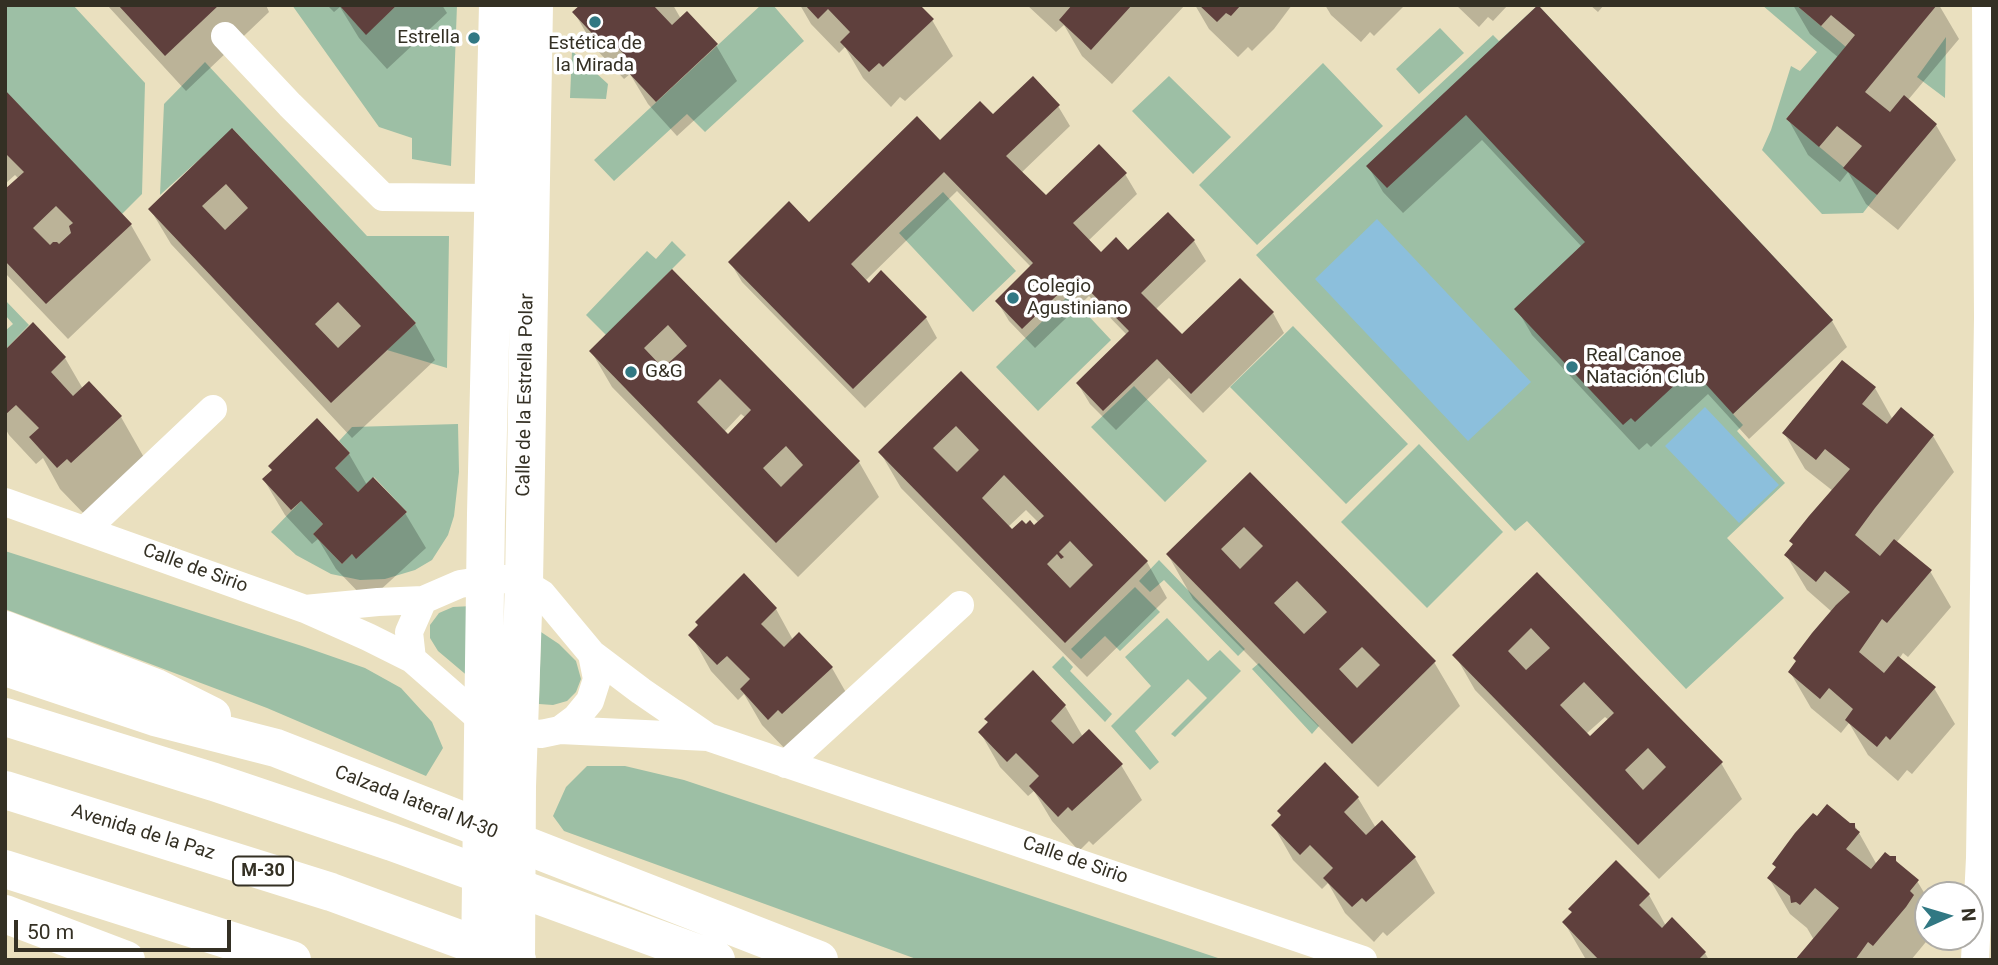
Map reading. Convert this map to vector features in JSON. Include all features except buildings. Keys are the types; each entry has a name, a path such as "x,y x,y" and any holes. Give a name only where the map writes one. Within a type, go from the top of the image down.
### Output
{"main road":[{"name":"Calle de la Estrella Polar","path":"498,5 486,580 501,727 500,782"},
{"name":"Calle de la Estrella Polar","path":"501,727 524,583 534,5"},
{"path":"5,630 156,688 276,748"},
{"name":"Calzada lateral M-30","path":"5,667 155,717 276,748 819,960"},
{"path":"5,717 201,778 380,838 716,960"},
{"path":"480,960 500,782"},
{"path":"500,782 517,960"},
{"name":"Avenida de la Paz","path":"5,790 331,892 517,960"},
{"path":"5,869 292,960"},
{"path":"5,914 125,960"}],"street":[{"path":"1975,960 1980,858 1988,318 1986,5"},
{"path":"225,36 383,197 493,198"},
{"path":"85,530 213,409"},
{"name":"Calle de Sirio","path":"5,502 305,609 412,659 501,727 541,734 560,730 708,737"},
{"name":"Calle de Sirio","path":"305,609 423,600 460,584 486,580 506,579 524,583 542,594 592,654 708,737 1363,960"},
{"path":"412,659 410,632 423,600"},
{"path":"786,764 960,605"},
{"path":"560,730 576,718 590,701 597,679 592,654"},
{"path":"1980,858 1993,907"}],"green space":[{"path":"5,5 73,5 145,83 142,194 122,214 5,91"},
{"path":"292,5 339,5 366,34 397,5 457,5 451,166 412,159 412,138 379,127"},
{"path":"761,5 773,5 804,41 705,132 687,114 614,181 594,160"},
{"name":"Real Canoe Natación Club","path":"1538,5 1833,320 1733,414 1743,425 1737,431 1785,483 1727,538 1784,598 1686,689 1527,521 1515,531 1256,255 1493,35 1499,41"},
{"path":"1762,5 1796,5 1846,47 1786,119 1877,195 1863,213 1822,214 1762,150 1791,66 1800,71 1817,52"},
{"path":"1440,28 1464,53 1419,94 1396,69"},
{"path":"1946,37 1945,98 1917,77"},
{"path":"572,51 608,84 606,99 570,98"},
{"path":"205,62 367,236 449,236 447,368 387,350 416,323 233,129 160,195 164,104"},
{"path":"1323,63 1383,126 1257,245 1199,185"},
{"path":"1169,76 1231,137 1193,174 1132,111"},
{"path":"943,192 1016,271 973,312 899,233"},
{"path":"672,241 686,255 606,335 586,315 647,251 656,259"},
{"path":"1069,295 1111,340 1038,411 996,367"},
{"path":"5,300 29,325 5,350 5,331 13,324 5,315"},
{"path":"1293,326 1408,444 1346,504 1230,387"},
{"path":"1134,386 1207,461 1165,502 1091,427"},
{"path":"458,424 459,472 454,516 448,535 432,560 415,570 385,579 360,580 331,574 296,555 271,532 301,501 323,524 313,534 342,564 352,554 356,558 407,512 374,477 358,492 335,468 350,453 339,441 352,427"},
{"path":"1419,444 1503,532 1427,608 1341,522"},
{"path":"5,551 365,668 401,688 432,722 443,748 426,776 267,708 5,609"},
{"path":"1159,560 1245,649 1238,656 1164,580 1150,592 1139,581"},
{"path":"1135,587 1160,612 1120,651 1105,636 1081,659 1071,649"},
{"path":"472,606 470,678 438,651 430,638 430,625 439,613 453,607"},
{"path":"1167,618 1208,661 1220,650 1241,671 1175,737 1171,734 1207,698 1188,679 1135,731 1159,762 1150,770 1111,726 1151,686 1125,657"},
{"path":"541,632 559,644 576,661 581,679 576,692 567,701 553,705 539,704"},
{"path":"1063,656 1073,667 1070,671 1112,714 1105,722 1052,667"},
{"path":"1259,663 1319,726 1312,734 1252,669"},
{"path":"587,766 625,766 684,780 1224,960 919,960 564,831 553,816 566,787"}],"water":[{"path":"1377,219 1531,382 1468,441 1315,279"},
{"path":"1705,407 1779,485 1739,523 1665,446"}],"place":[{"name":"Estética de la Mirada","path":"595,22"},
{"name":"Estrella","path":"474,38"},
{"name":"Colegio Agustiniano","path":"1013,298"},
{"name":"Real Canoe Natación Club","path":"1572,367"},
{"name":"G&G","path":"631,372"}]}
